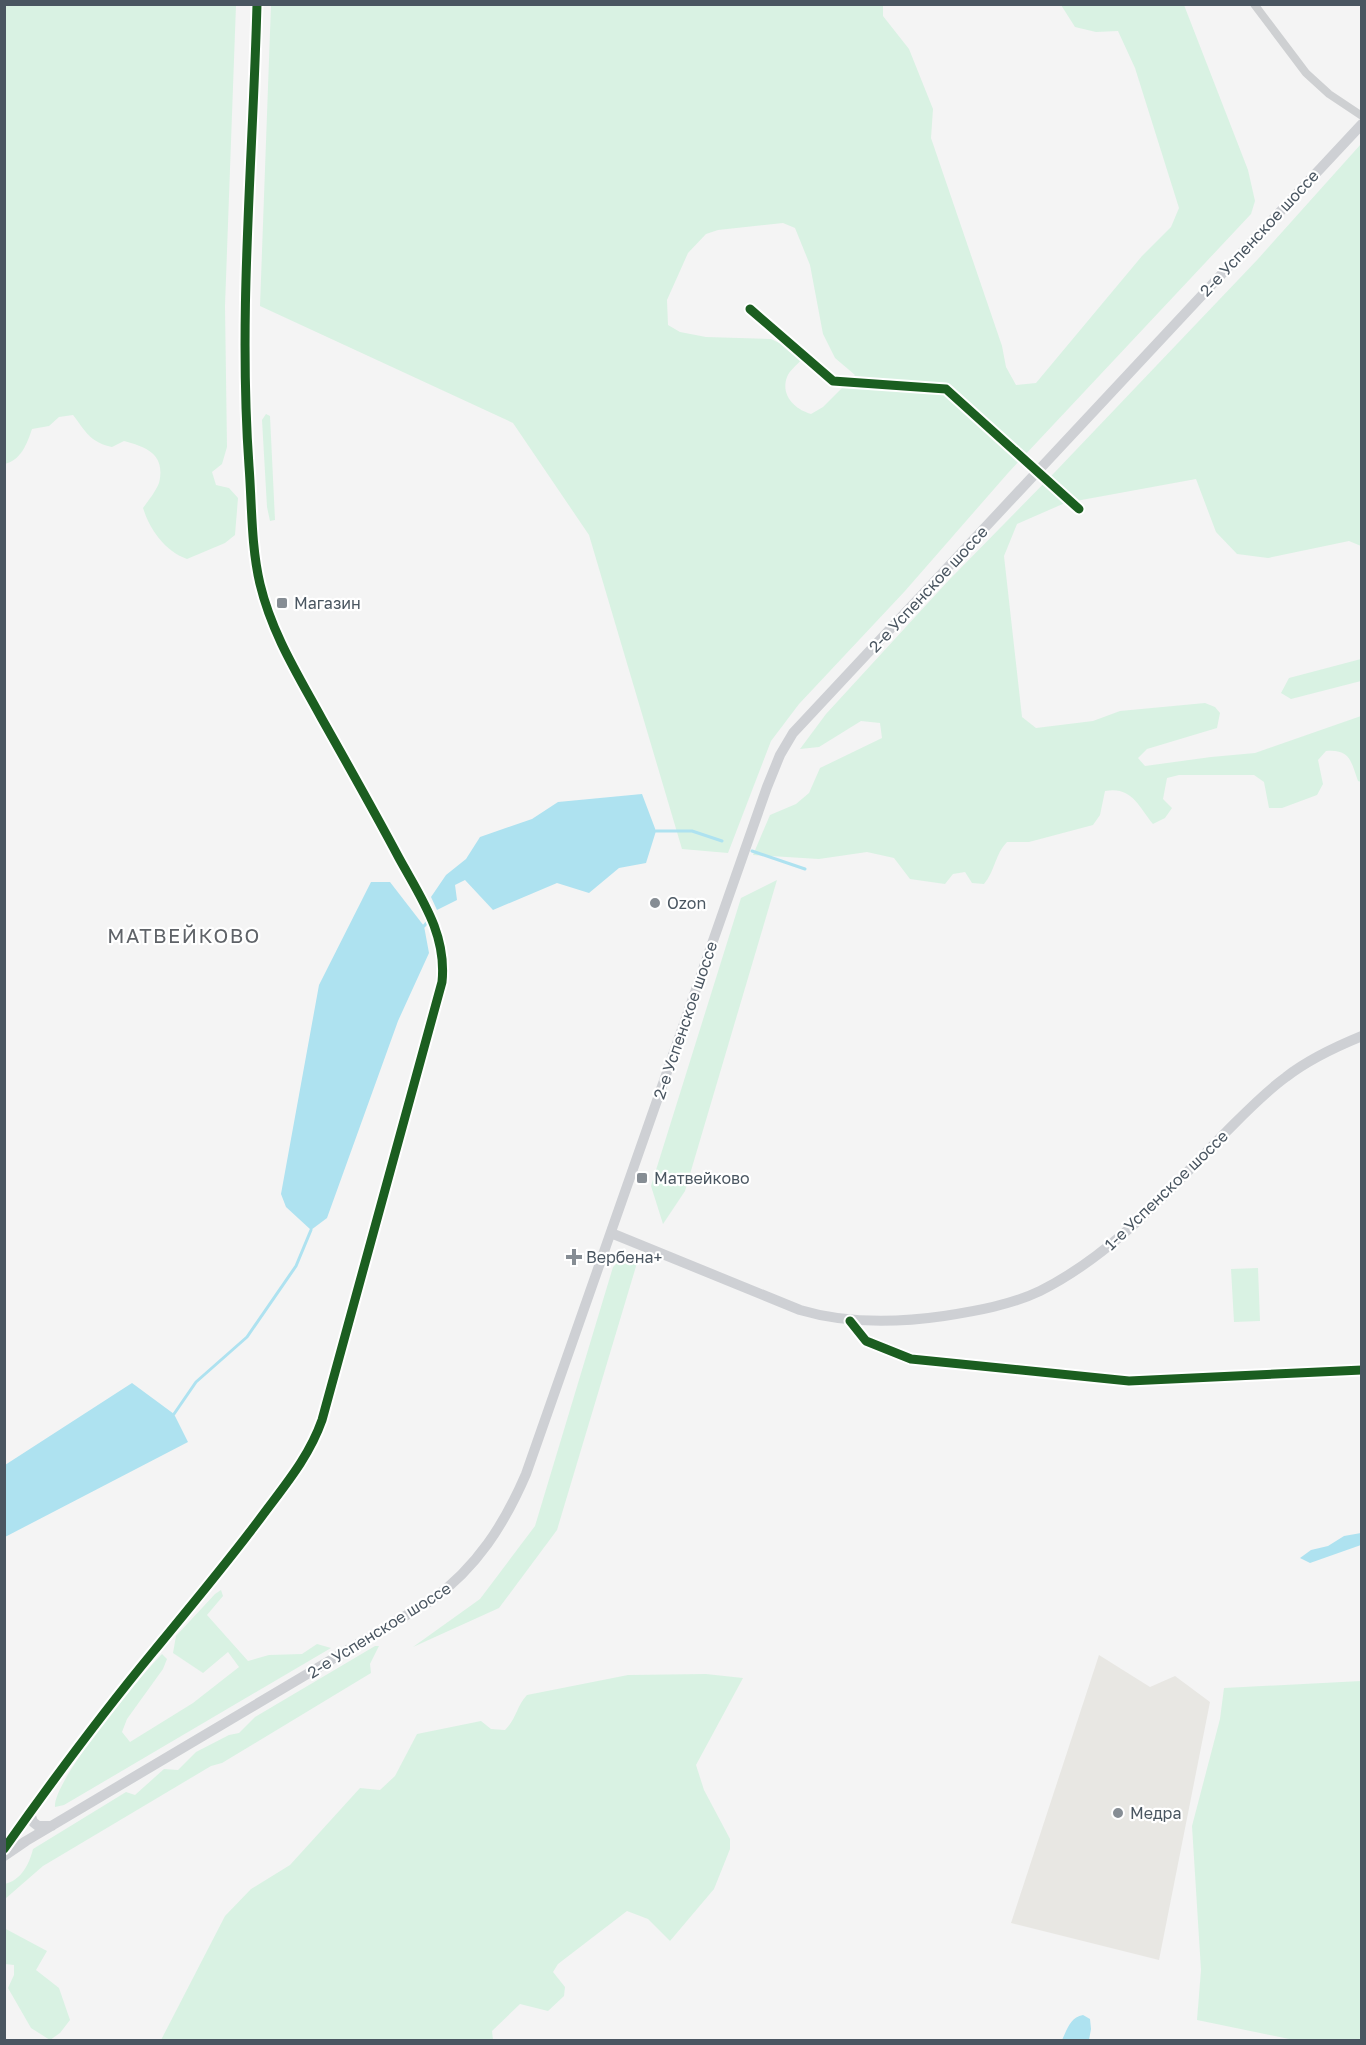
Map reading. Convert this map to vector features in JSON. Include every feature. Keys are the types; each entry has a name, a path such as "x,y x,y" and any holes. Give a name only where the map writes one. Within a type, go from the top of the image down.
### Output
{"main road":[{"path":"4,1849 145,1662 293,1476 313,1442 322,1420 440,991 443,961 437,931 364,794 290,663 271,619 260,583 254,545 245,356 245,294 257,4"},
{"name":"2-е Успенское шоссе","path":"4,1856 387,1628 441,1593 469,1568 495,1535 518,1492 546,1420 780,755 794,734 1362,124"},
{"name":"1-е Успенское шоссе","path":"610,1233 800,1310 826,1318 850,1321 923,1319 982,1309 1038,1292 1069,1275 1102,1252 1144,1215 1249,1109 1285,1077 1318,1056 1362,1036"},
{"path":"30,1813 33,1822 38,1826 53,1825"}],"street":[{"path":"1254,4 1306,73 1329,94 1362,116"},
{"path":"750,309 833,381 946,388 1079,509"},
{"path":"850,1321 866,1341 911,1359 1129,1381 1362,1370"}],"shaded area":[{"name":"Медра","path":"1099,1655 1150,1687 1175,1676 1210,1702 1159,1960 1011,1923"}],"green space":[{"path":"4,5 236,5 225,306 227,447 222,464 212,472 216,485 229,488 238,498 235,535 225,543 187,559 172,551 159,539 143,508 158,486 160,473 157,459 147,449 124,441 112,447 98,442 89,436 73,415 59,417 49,426 32,429 19,455 5,464"},
{"path":"271,5 883,5 883,16 909,49 933,109 931,138 1002,346 1006,367 1016,385 1036,383 1142,256 1171,227 1179,208 1135,68 1118,31 1096,32 1075,27 1061,5 1184,5 1248,170 1255,201 1251,214 1008,473 905,591 799,704 771,741 728,853 682,849 589,535 513,423 260,306","holes":["783,223 795,228 810,265 823,334 835,358 855,375 823,407 811,414 795,406 786,390 788,375 803,358 794,350 771,339 706,337 680,332 668,325 667,300 688,253 706,234 718,230"]},
{"path":"1361,144 1361,546 1349,541 1268,558 1237,554 1216,532 1196,479 1065,503 1017,524 1004,556 1022,717 1036,728 1093,721 1120,711 1205,703 1215,707 1220,713 1217,728 1147,749 1138,758 1145,766 1255,753 1361,716 1361,782 1358,781 1345,754 1334,751 1326,751 1318,760 1323,784 1317,795 1282,808 1269,808 1264,782 1254,775 1179,775 1167,778 1163,799 1172,808 1165,818 1153,824 1128,794 1114,790 1105,791 1100,815 1093,825 1029,842 1007,842 984,884 972,883 965,872 953,874 945,884 910,879 894,858 867,852 819,859 753,855 770,815 796,804 809,793 820,768 882,738 880,723 861,721 819,747 800,749 826,714 949,580 1258,259"},
{"path":"266,414 270,416 275,520 270,521 267,507 262,420"},
{"path":"1361,659 1361,681 1291,699 1281,693 1289,678"},
{"path":"777,880 685,1191 663,1224 651,1186 741,898"},
{"path":"630,1255 637,1263 557,1530 499,1608 413,1647 480,1599 535,1526 613,1267 622,1258"},
{"path":"1258,1268 1260,1321 1234,1322 1231,1269"},
{"path":"221,1590 223,1596 207,1615 248,1661 269,1655 302,1654 317,1644 331,1648 64,1805 55,1807 58,1794 82,1753 118,1705 162,1654 167,1659 163,1669 127,1719 122,1732 130,1742 193,1703 239,1667 228,1652 203,1673 173,1653 176,1636"},
{"path":"375,1646 379,1646 370,1664 371,1673 222,1763 211,1766 43,1866 5,1899 5,1884 16,1879 24,1871 33,1849 126,1792 135,1795 164,1769 178,1770 196,1752 229,1735 239,1733 255,1717"},
{"path":"706,1674 743,1678 696,1765 704,1790 730,1839 730,1849 714,1889 670,1941 648,1919 627,1911 558,1964 553,1972 565,1987 564,1996 548,2011 520,2004 492,2031 493,2040 161,2040 225,1916 251,1889 290,1865 360,1788 380,1790 395,1776 417,1734 481,1721 491,1729 505,1730 527,1695 628,1675"},
{"path":"1361,1681 1361,2040 1294,2040 1197,2020 1201,1970 1192,1826 1220,1719 1224,1688"},
{"path":"4,1928 47,1951 36,1970 59,1988 70,2020 60,2033 50,2040 31,2028 8,1988 14,1975 14,1965 5,1964"}],"water":[{"path":"642,794 656,831 646,863 619,868 589,893 557,883 493,910 465,880 455,885 457,900 437,910 431,897 446,875 466,859 480,837 532,819 558,802"},
{"path":"371,882 390,882 424,926 429,953 398,1021 327,1218 311,1230 286,1207 281,1194 319,985"},
{"path":"132,1383 174,1414 188,1442 5,1537 5,1465"},
{"path":"1361,1533 1361,1545 1310,1563 1300,1558 1311,1550 1328,1546 1344,1536"},
{"path":"1083,2015 1090,2019 1089,2040 1062,2040 1072,2021"}],"waterway":[{"path":"656,831 692,831 722,841"},
{"path":"752,851 805,869"},
{"path":"424,926 429,920"},
{"path":"174,1414 196,1382 247,1337 296,1266 311,1230"}],"cycle path":[{"path":"4,1849 96,1724 288,1482 317,1433 442,982 440,948 431,917 286,654 271,620 257,570 251,510 245,351 247,235 257,4"},
{"path":"750,309 833,381 946,389 1079,509"},
{"path":"850,1321 866,1341 911,1359 1129,1381 1362,1370"}],"place":[{"name":"Магазин","path":"282,603"},
{"name":"Ozon","path":"655,903"},
{"name":"Матвейково","path":"642,1178"},
{"name":"Вербена+","path":"574,1257"},
{"name":"Медра","path":"1118,1813"}],"district":[{"name":"МАТВЕЙКОВО","path":"184,935"}]}
